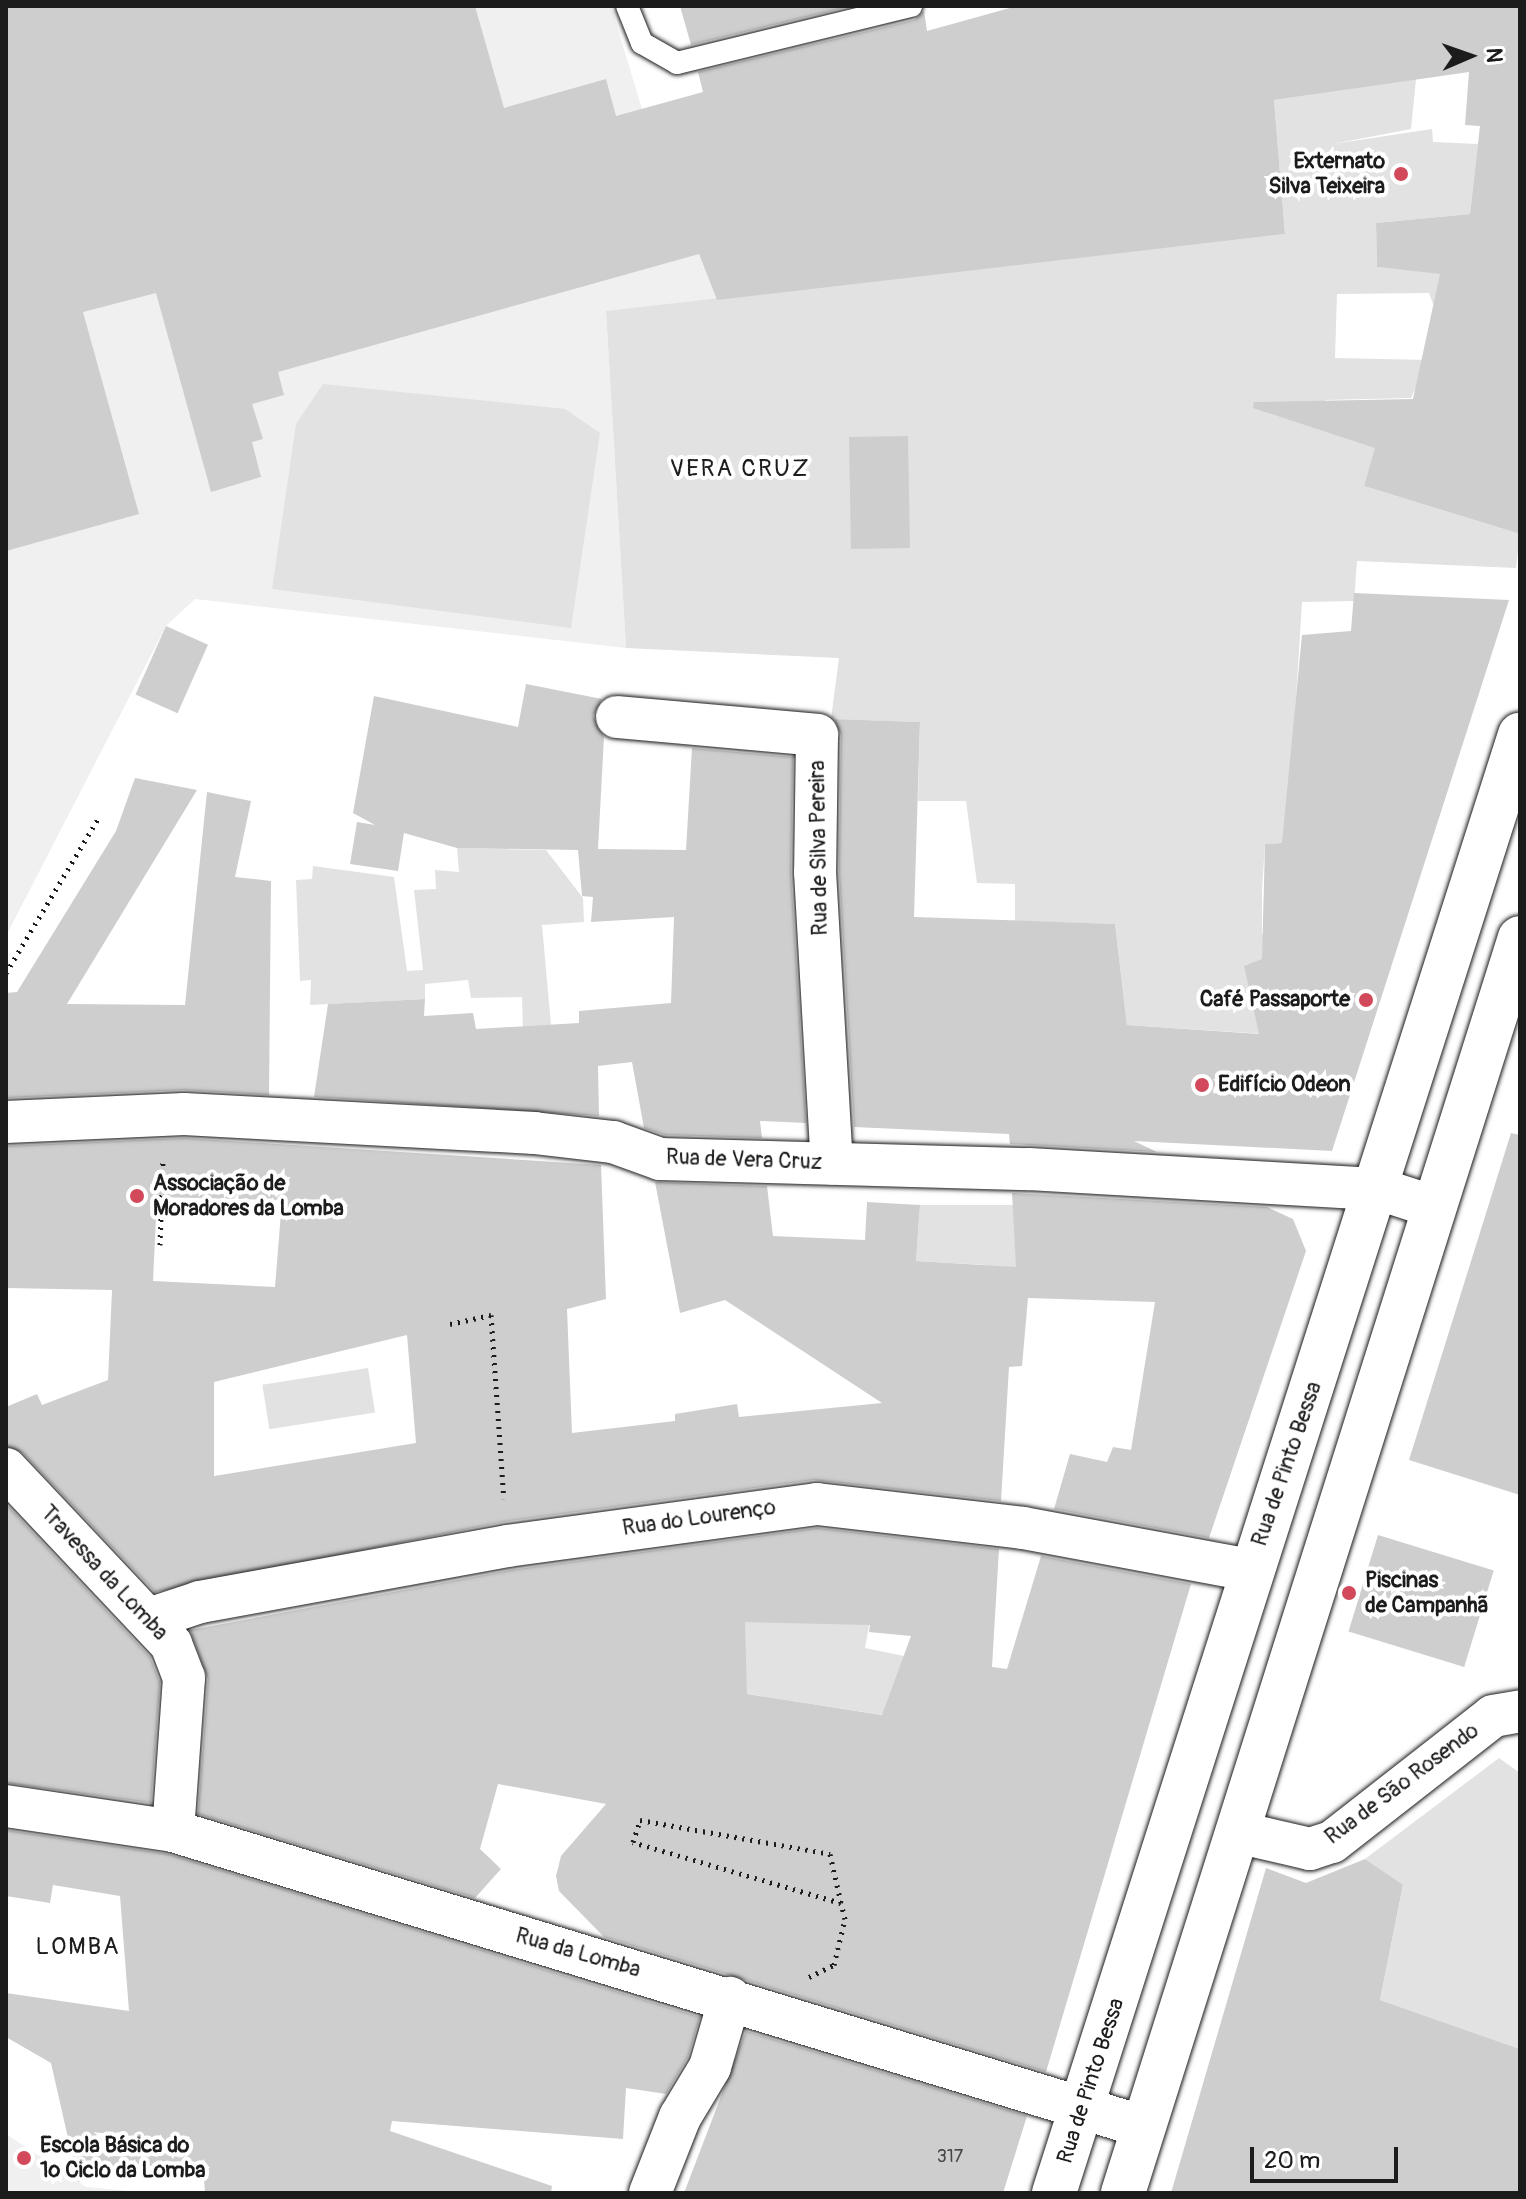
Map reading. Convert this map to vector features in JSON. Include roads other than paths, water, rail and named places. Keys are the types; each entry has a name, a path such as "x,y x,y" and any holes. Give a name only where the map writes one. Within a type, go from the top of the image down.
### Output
{"street":[{"name":"Rua de Silva Pereira","path":"617,717 817,735 815,872 832,1164"},
{"name":"Rua de Pinto Bessa","path":"1054,2193 1249,1570 1379,1189 1520,735"},
{"path":"1123,2193 1520,938"},
{"name":"Rua de Vera Cruz","path":"6,1122 165,1114 613,1142 660,1159 1379,1189 1434,1207"},
{"name":"Travessa da Lomba","path":"6,1469 152,1618 184,1678 173,1831"},
{"name":"Rua do Lourenço","path":"152,1618 200,1602 507,1546 685,1518 839,1504 1023,1528 1249,1570"},
{"name":"Rua de São Rosendo","path":"1237,1832 1310,1849 1332,1842 1493,1716 1520,1711"},
{"name":"Rua da Lomba","path":"6,1806 173,1831 1082,2105 1144,2127"},
{"path":"650,2193 680,2117 710,2067 730,1998"}],"lane":[{"path":"627,6 642,43 677,63 911,6"}],"place":[{"name":"Externato Silva Teixeira","path":"1401,174"},
{"name":"Café Passaporte","path":"1366,1000"},
{"name":"Edifício Odeon","path":"1202,1085"},
{"name":"Associação de Moradores da Lomba","path":"137,1196"},
{"name":"Piscinas de Campanhã","path":"1349,1593"},
{"name":"Escola Básica do 1º Ciclo da Lomba","path":"24,2158"}],"district":[{"name":"VERA CRUZ","path":"740,469"},
{"name":"LOMBA","path":"78,1947"}]}
